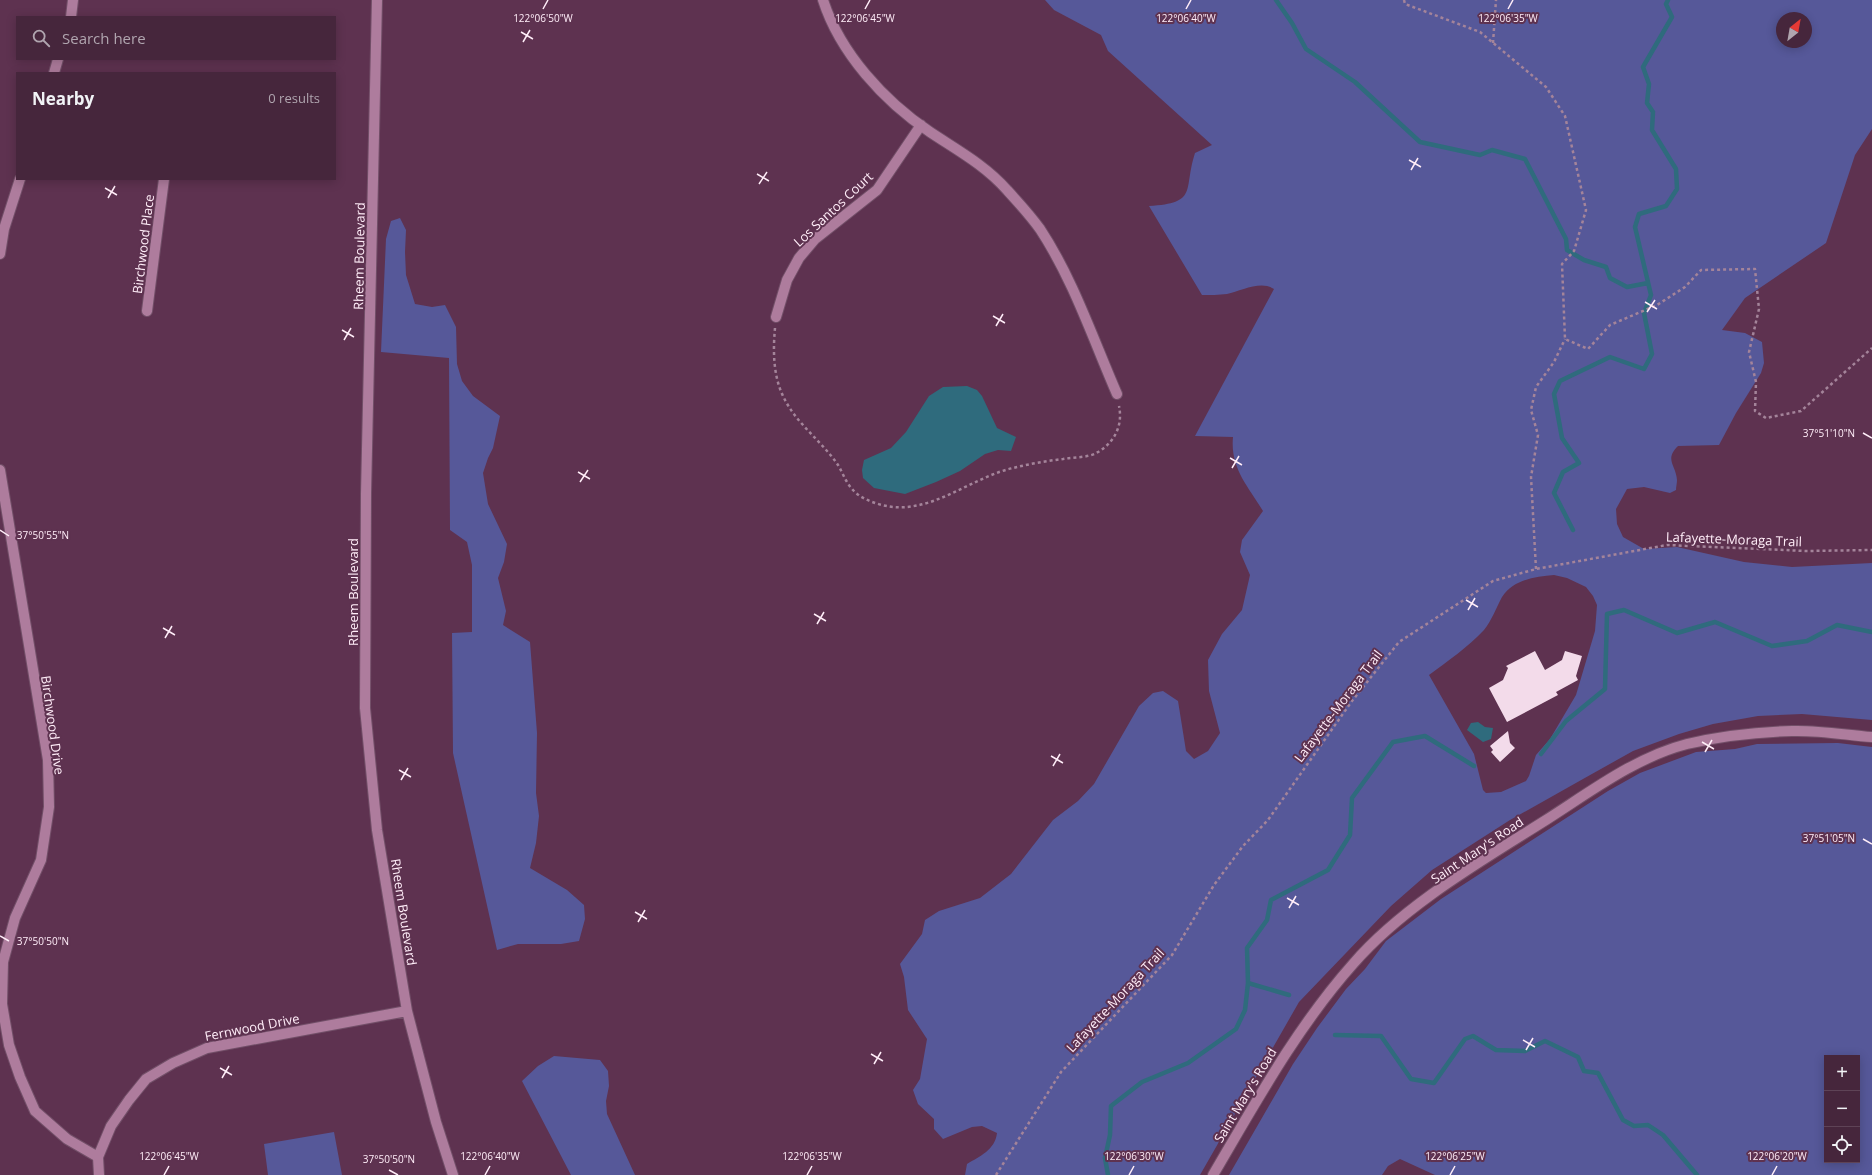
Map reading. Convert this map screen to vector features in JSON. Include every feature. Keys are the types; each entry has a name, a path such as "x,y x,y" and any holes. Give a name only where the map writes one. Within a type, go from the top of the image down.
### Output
{"street":[{"path":"71,16 73,0"},
{"name":"Rheem Boulevard","path":"377,0 366,494 365,708 377,830 407,1011 436,1122 453,1175"},
{"path":"823,0 833,24 862,71 874,86 921,126 970,157 988,172 1019,203 1039,229 1075,297 1117,394"},
{"path":"54,72 58,60"},
{"name":"Los Santos Court","path":"776,317 787,280 799,258 815,240 877,190 921,126"},
{"path":"0,254 4,229 20,180"},
{"name":"Birchwood Place","path":"147,312 164,180"},
{"name":"Birchwood Drive","path":"0,470 48,760 49,807 41,860 15,918 3,962 2,1004 9,1045 20,1077 35,1111 67,1139 98,1157"},
{"name":"Saint Mary's Road","path":"1213,1175 1277,1067 1317,1007 1354,962 1380,937 1421,902 1503,847 1603,783 1642,761 1685,745 1730,736 1793,731 1872,737"},
{"name":"Fernwood Drive","path":"99,1175 98,1157 111,1126 146,1079 173,1063 207,1048 407,1011"}],"path":[{"path":"1404,0 1405,4 1480,32 1546,87 1565,116 1586,210 1574,251 1562,264 1565,339 1554,362 1536,387 1531,410 1538,435 1531,477 1536,569"},
{"path":"1493,43 1496,0"},
{"path":"1565,339 1588,349 1610,325 1657,305 1685,288 1701,270 1755,269 1759,308 1749,352 1756,382 1755,411 1766,418 1802,410 1872,348"},
{"path":"776,317 774,359 777,379 783,396 801,424 837,463 852,489 863,498 882,505 905,508 944,497 995,473 1047,461 1097,453 1115,438 1120,413 1117,394"},
{"name":"Lafayette-Moraga Trail","path":"996,1175 1060,1072 1172,955 1214,885 1243,846 1268,820 1348,706 1399,642 1493,581 1536,569 1666,545 1807,551 1872,550"}],"shaded area":[{"path":"1045,0 1872,0 1872,129 1855,155 1826,243 1745,298 1722,330 1745,333 1762,342 1764,363 1761,373 1736,413 1719,445 1678,446 1674,451 1671,459 1677,480 1676,490 1670,493 1644,487 1627,489 1616,509 1617,524 1623,537 1644,549 1677,547 1744,562 1792,567 1872,563 1872,720 1802,714 1758,716 1713,724 1679,734 1633,751 1510,820 1432,870 1391,906 1299,1002 1200,1175 965,1175 967,1164 990,1148 996,1139 997,1133 982,1126 972,1127 943,1139 934,1129 934,1119 918,1104 913,1090 920,1079 927,1039 908,1010 904,977 900,964 922,934 925,920 939,911 980,898 1011,874 1053,820 1078,801 1094,784 1139,706 1153,693 1163,691 1178,701 1186,751 1194,759 1208,751 1220,733 1209,691 1208,660 1222,634 1242,610 1250,575 1240,552 1242,540 1263,511 1246,485 1237,467 1234,458 1233,437 1195,436 1274,289 1257,286 1227,294 1202,295 1149,206 1176,202 1182,198 1186,192 1195,153 1212,145 1108,51 1101,35 1054,10","holes":["1554,575 1567,578 1586,587 1593,596 1597,605 1595,631 1576,695 1550,739 1536,755 1526,781 1501,792 1486,793 1483,790 1474,754 1429,675 1465,648 1484,630 1492,618 1502,597 1513,586 1532,578"]},
{"path":"400,218 406,230 406,275 415,304 432,307 445,305 456,327 457,364 462,381 473,396 500,416 493,448 483,473 488,504 507,544 504,562 498,578 506,611 503,625 530,642 537,733 536,793 539,816 536,843 530,868 567,890 584,905 585,919 579,941 561,944 518,944 497,950 453,753 452,633 472,632 472,565 467,542 450,530 449,358 381,352 386,239 391,221"},
{"path":"967,386 977,390 982,396 997,428 1016,437 1011,451 998,450 985,454 960,471 905,494 874,488 863,478 862,470 864,460 891,448 906,432 929,396 943,387"},
{"path":"1478,722 1485,727 1493,728 1491,739 1483,742 1467,730 1471,723"},
{"path":"1838,743 1872,747 1872,1175 1435,1175 1400,1159 1388,1166 1382,1175 1229,1175 1293,1064 1317,1028 1346,989 1365,969 1386,941 1441,899 1608,791 1640,773 1696,752 1735,749 1757,744"},
{"path":"554,1056 600,1060 608,1071 609,1086 606,1101 607,1114 635,1175 571,1175 522,1081 538,1066"},
{"path":"334,1132 342,1175 268,1175 264,1144"}],"building":[{"path":"1535,651 1545,670 1562,660 1565,651 1582,656 1576,676 1578,680 1556,692 1558,695 1507,722 1489,688 1503,680 1508,668 1506,666"},
{"path":"1508,731 1510,743 1515,748 1500,762 1491,752 1493,750 1490,746"}],"waterway":[{"path":"1276,0 1292,23 1306,49 1355,82 1420,142 1480,155 1492,150 1525,159 1566,239 1567,250 1584,260 1606,267 1610,278 1627,287 1648,283"},
{"path":"1573,530 1554,493 1563,472 1579,463 1562,438 1554,394 1560,381 1610,357 1644,369 1652,354 1644,313 1651,295 1635,227 1639,214 1666,206 1677,189 1676,169 1652,130 1653,112 1647,103 1649,84 1643,67 1672,17 1666,4 1668,0"},
{"path":"1541,754 1566,721 1605,689 1607,614 1624,610 1677,633 1715,622 1772,646 1807,641 1837,625 1872,632"},
{"path":"1108,1175 1105,1158 1110,1135 1111,1106 1142,1082 1188,1063 1236,1029 1245,1010 1248,983 1247,948 1267,920 1271,900 1328,870 1350,835 1352,798 1393,742 1425,736 1474,766"},
{"path":"1248,983 1289,995"},
{"path":"1335,1035 1381,1036 1411,1079 1434,1083 1465,1039 1473,1036 1496,1050 1525,1051 1545,1041 1578,1057 1584,1071 1598,1073 1623,1120 1634,1126 1648,1125 1663,1135 1697,1175"}]}
